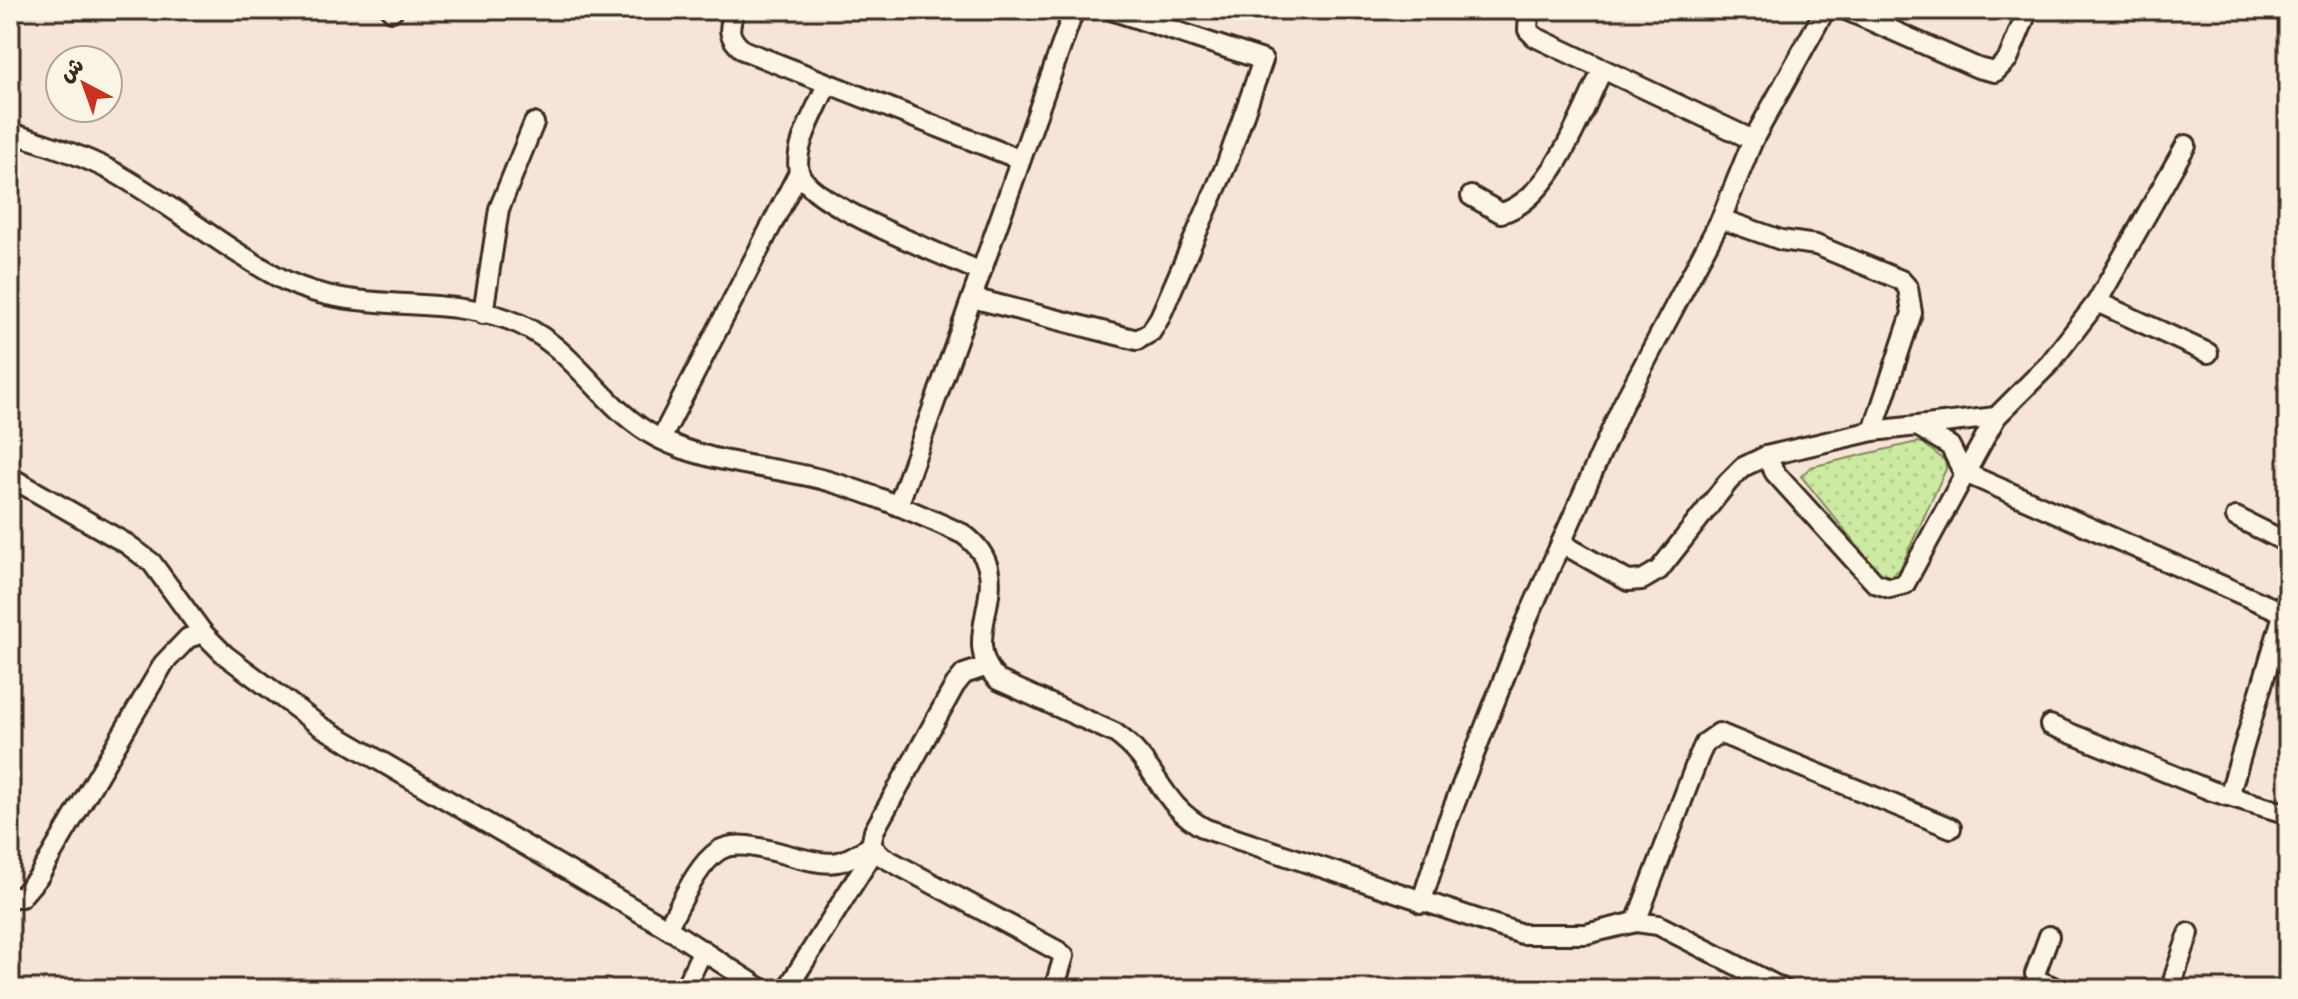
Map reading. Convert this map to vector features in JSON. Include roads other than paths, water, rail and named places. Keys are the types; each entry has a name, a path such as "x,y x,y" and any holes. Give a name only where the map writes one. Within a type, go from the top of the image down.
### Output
{"street":[{"path":"735,10 728,28 732,41 743,50 1019,159"},
{"path":"898,506 1074,10"},
{"path":"972,298 1137,340 1151,332 1160,317 1227,163 1263,60 1111,10"},
{"path":"1529,10 1525,20 1528,30 1535,37 1753,140"},
{"path":"1421,903 1452,811 1526,622 1622,406 1721,219 1753,140 1825,10"},
{"path":"1846,10 1978,68 1995,72 2008,59 2028,10"},
{"path":"1471,196 1501,213 1517,208 1529,199 1548,176 1602,71"},
{"path":"661,439 799,172 801,148 827,84"},
{"path":"483,314 499,209 534,123"},
{"path":"10,133 78,154 113,172 288,282 333,295 505,318 545,338 569,356 640,428 661,439 686,448 830,482 898,506 963,534 982,547 990,581 981,653 985,667 998,680 1115,733 1131,744 1144,756 1173,806 1189,820 1421,903 1522,934 1586,934 1636,922 1658,925 1783,989"},
{"path":"1766,456 1775,473 1870,578 1890,588 1911,578 1963,472 1996,417 2050,363 2097,302 2186,145"},
{"path":"799,172 814,193 846,211 979,271"},
{"path":"1721,219 1781,240 1816,245 1901,280 1908,288 1912,313 1873,431"},
{"path":"2097,302 2208,353"},
{"path":"1561,543 1628,581 1642,580 1659,570 1743,467 1766,456 1873,431 1996,417"},
{"path":"1919,427 1950,446 1963,472 2285,605 2229,796"},
{"path":"10,477 127,544 152,563 203,633 257,681 320,726 667,928 762,989"},
{"path":"2236,517 2288,543"},
{"path":"10,897 21,897 39,876 164,663 188,638 203,633"},
{"path":"787,989 873,848 874,831 955,685 964,674 985,667"},
{"path":"2050,725 2229,796 2288,814"},
{"path":"1636,922 1699,756 1710,737 1719,733 1951,828"},
{"path":"667,928 707,862 719,850 753,847 801,860 839,862 873,848"},
{"path":"873,848 1058,951 1064,956 1063,967 1054,989"},
{"path":"2170,989 2189,933"},
{"path":"2049,936 2035,974 2037,980 2059,989"},
{"path":"684,989 703,950"}]}
